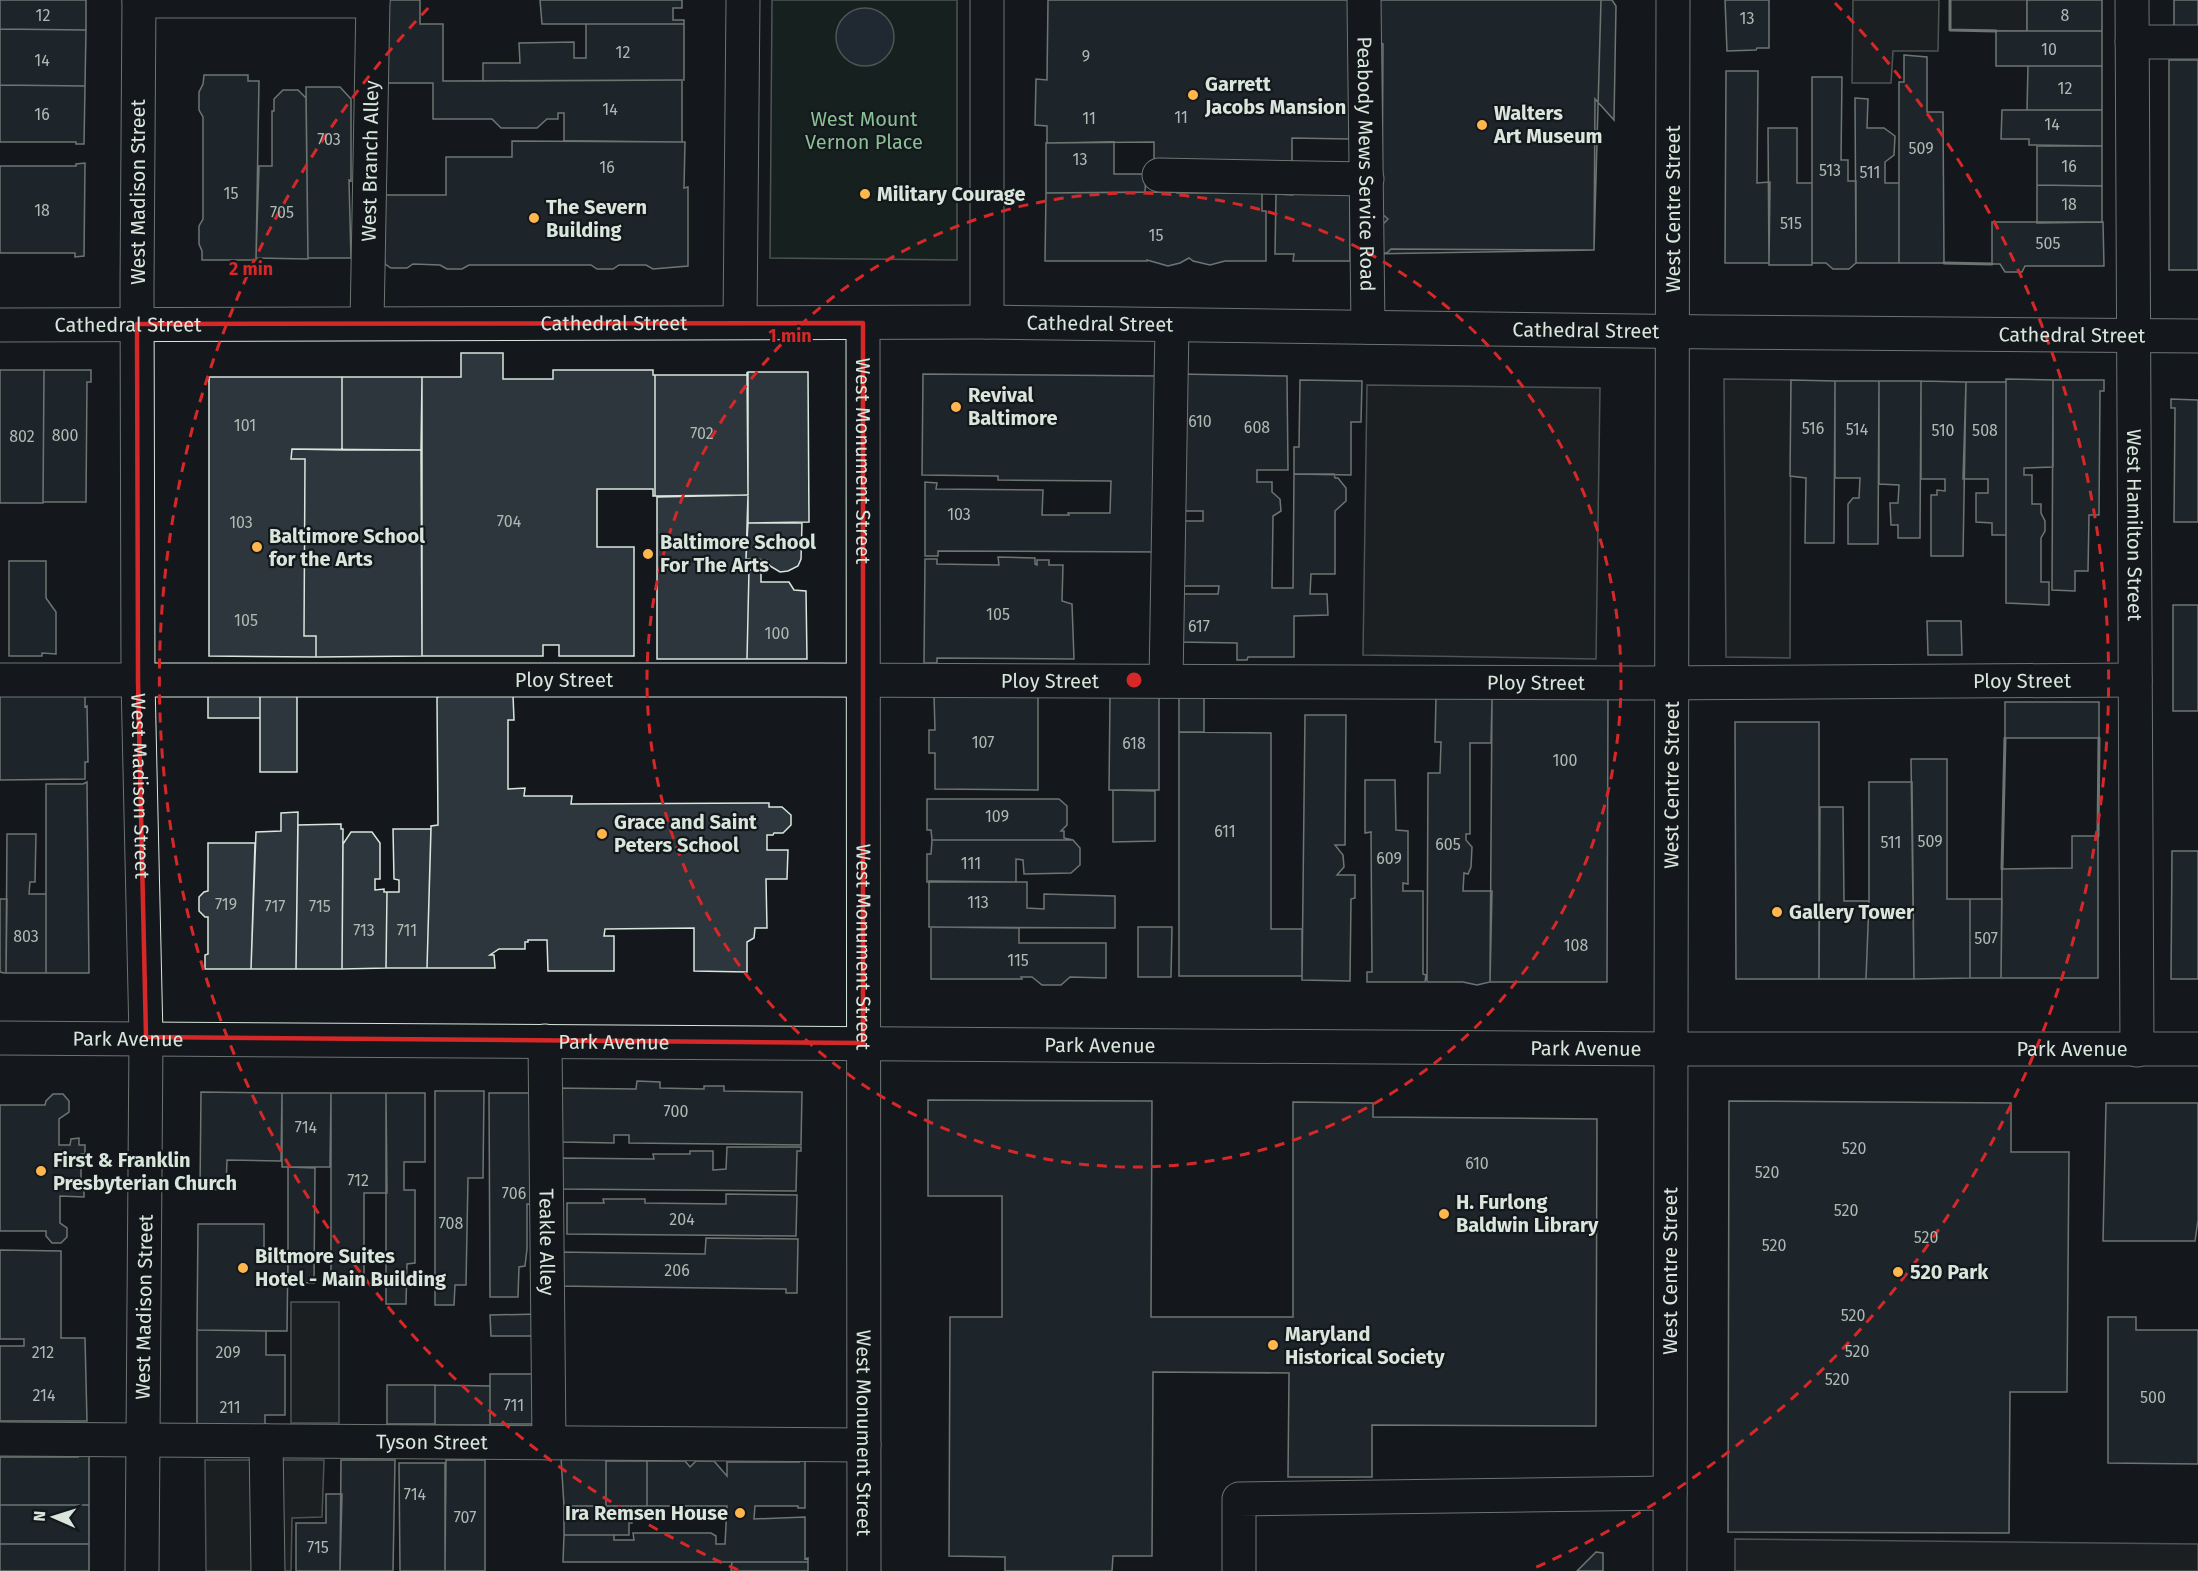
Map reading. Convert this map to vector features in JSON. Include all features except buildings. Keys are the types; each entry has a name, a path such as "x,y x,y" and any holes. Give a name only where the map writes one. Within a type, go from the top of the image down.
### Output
{"main road":[{"path":"740,322 743,0"},
{"path":"987,0 987,322"},
{"name":"Peabody Mews Service Road","path":"1364,0 1368,327"},
{"name":"West Centre Street","path":"1670,1571 1673,0"},
{"name":"West Hamilton Street","path":"2132,0 2137,1050"},
{"path":"139,1 373,1"},
{"name":"West Madison Street","path":"139,1 138,681 146,1037 142,1571"},
{"name":"West Branch Alley","path":"366,323 373,1"},
{"path":"2132,42 2198,42"},
{"path":"1159,175 1367,179"},
{"name":"West Monument Street","path":"862,322 864,1571"},
{"name":"Cathedral Street","path":"0,325 987,322 2198,336"},
{"path":"1166,681 1172,325"},
{"name":"Ploy Street","path":"0,680 2136,681"},
{"name":"Park Avenue","path":"0,1038 146,1037 1670,1049 2198,1049"},
{"name":"Teakle Alley","path":"545,1041 549,1443"},
{"name":"Tyson Street","path":"0,1439 864,1444"},
{"path":"266,1441 268,1571"},
{"path":"1239,1571 1239,1499 1670,1492"}],"highlighted area":[{"path":"863,323 863,1043 146,1037 138,681 137,324"}],"green space":[{"name":"West Mount Vernon Place","path":"772,0 957,0 957,260 770,258"}],"shaded area":[{"path":"1853,0 1939,0 1938,51 1893,51 1891,83 1852,83"},
{"path":"1950,0 2027,0 2027,31 1950,30"},
{"path":"1724,379 1791,380 1790,658 1726,657"},
{"path":"1367,385 1600,388 1596,659 1363,655"},
{"path":"291,1302 339,1302 339,1423 291,1423"},
{"path":"205,1460 324,1460 322,1517 292,1518 291,1571 206,1571"},
{"path":"1735,1539 2198,1544 2198,1571 1735,1571"}],"water":[{"path":"865,8 876,10 889,21 894,37 892,48 881,61 865,66 854,64 841,53 836,37 838,26 849,13"}],"wall":[{"path":"1950,0 1950,30 1996,31"},
{"path":"1944,263 1992,264"},
{"path":"2002,869 2005,738"},
{"path":"2098,836 2099,738"}],"place":[{"name":"Garrett Jacobs Mansion","path":"1193,95"},
{"name":"Walters Art Museum","path":"1482,125"},
{"name":"Military Courage","path":"865,194"},
{"name":"The Severn Building","path":"534,218"},
{"name":"Revival Baltimore","path":"956,407"},
{"name":"Baltimore School for the Arts","path":"257,547"},
{"name":"Baltimore School For The Arts","path":"648,554"},
{"name":"Grace and Saint Peters School","path":"602,834"},
{"name":"Gallery Tower","path":"1777,912"},
{"name":"First & Franklin Presbyterian Church","path":"41,1171"},
{"name":"H. Furlong Baldwin Library","path":"1444,1214"},
{"name":"Biltmore Suites Hotel - Main Building","path":"243,1268"},
{"name":"520 Park","path":"1898,1272"},
{"name":"Maryland Historical Society","path":"1273,1345"},
{"name":"Ira Remsen House","path":"740,1513"}]}
